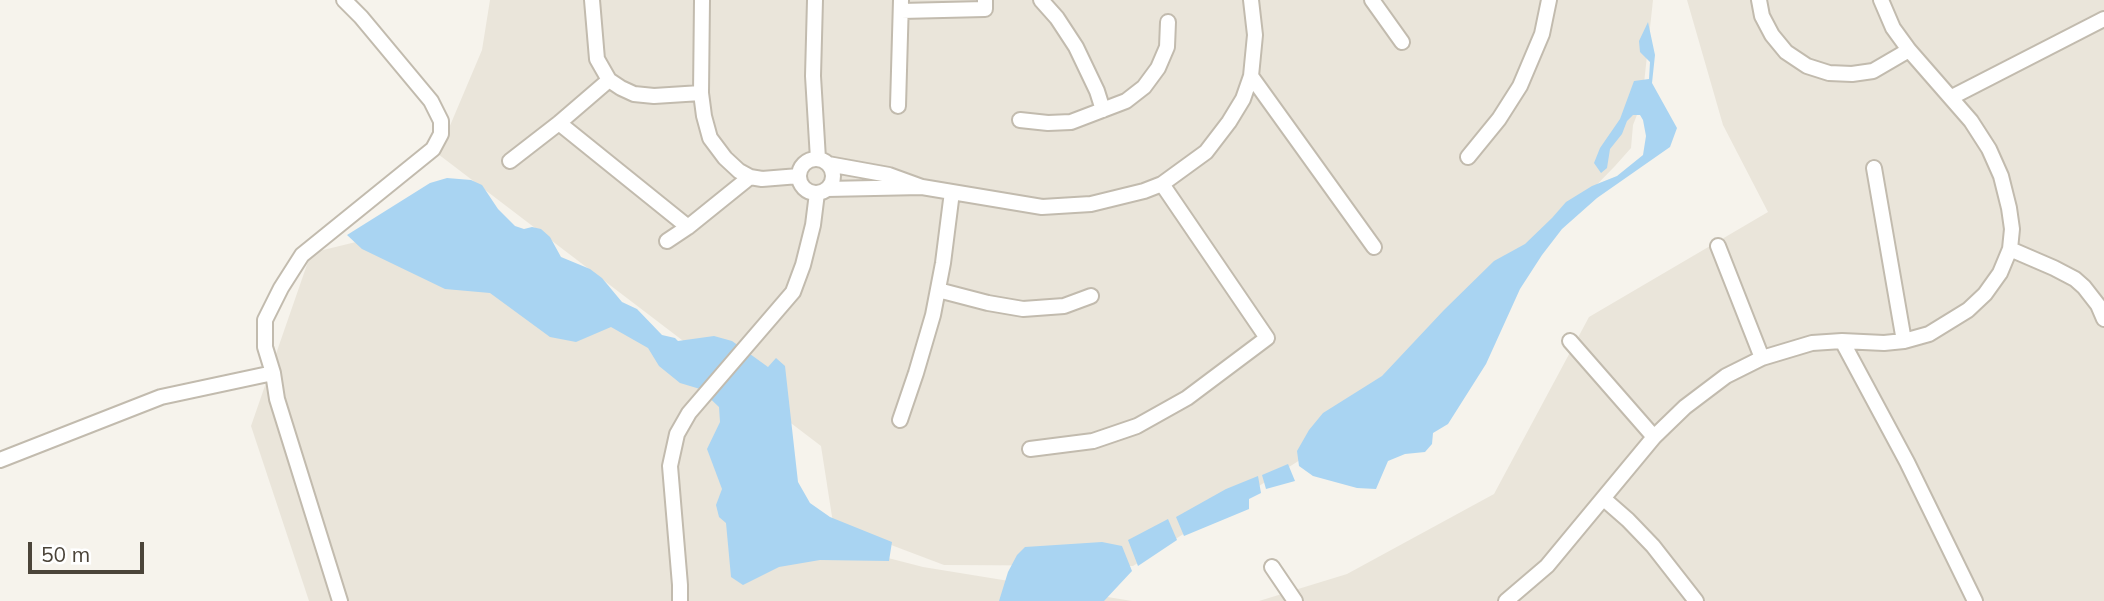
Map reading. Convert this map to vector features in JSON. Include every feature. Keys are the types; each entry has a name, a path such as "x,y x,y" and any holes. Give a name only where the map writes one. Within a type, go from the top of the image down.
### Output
{"street":[{"path":"340,601 277,399 265,347 265,320 302,255 415,166 433,149 441,134 441,121 431,101 344,0"},
{"path":"592,0 597,59 609,80 634,94 654,96 701,93"},
{"path":"702,0 701,93 710,138 725,158 750,177 762,179 799,176"},
{"path":"680,601 670,466 677,435 689,413 793,292 803,265 822,191 832,180 831,169 823,162 813,76 815,0"},
{"path":"898,106 901,6 985,9 985,0"},
{"path":"1041,0 1076,47 1103,110"},
{"path":"922,187 807,190 799,176 802,166 812,159 889,175 922,187 1042,207 1091,204 1162,184 1206,152 1243,99 1251,76 1255,35 1251,0"},
{"path":"1372,0 1402,42"},
{"path":"1468,157 1499,119 1520,86 1542,34 1549,0"},
{"path":"1759,0 1762,16 1772,35 1786,52 1807,66 1829,73 1852,75 1873,71 1909,50"},
{"path":"1506,601 1546,566 1654,437 1685,407 1726,376 1762,358 1812,343 1884,343 1929,334 1968,310 1985,294 2000,273 2010,249 2012,229 2001,176 1989,149 1971,121 1909,50 1894,28 1881,0"},
{"path":"1952,97 2104,19"},
{"path":"1020,120 1048,124 1071,122 1126,101 1144,87 1158,68 1167,47 1168,22"},
{"path":"1251,76 1374,247"},
{"path":"510,160 609,80"},
{"path":"559,123 688,227"},
{"path":"1874,168 1904,341"},
{"path":"667,242 750,177"},
{"path":"1030,449 1093,441 1137,426 1187,398 1267,338 1162,184"},
{"path":"900,420 933,315 952,192"},
{"path":"1718,246 1762,358"},
{"path":"2010,249 2075,279 2098,305 2104,319"},
{"path":"938,290 1023,309 1064,306 1091,296"},
{"path":"1570,341 1654,437"},
{"path":"1842,341 1907,462 1975,601"},
{"path":"0,460 161,397 272,373"},
{"path":"1604,499 1653,546 1696,601"},
{"path":"1272,567 1295,601"}],"shaded area":[{"path":"490,0 1653,0 1642,102 1633,125 1631,148 1615,166 1545,238 1322,446 1133,566 944,565 833,523 821,446 438,154 482,50"},
{"path":"1687,0 2104,0 2104,601 1259,601 1347,574 1494,494 1589,317 1768,212 1723,125"},
{"path":"466,215 745,415 796,518 866,553 923,567 1132,601 309,601 251,426 311,253"}],"water":[{"path":"1648,22 1655,55 1652,83 1677,128 1670,147 1597,198 1562,229 1520,289 1486,364 1448,424 1433,433 1432,444 1425,452 1405,454 1388,461 1376,489 1357,488 1313,476 1299,466 1297,451 1323,413 1382,376 1494,261 1525,244 1566,202 1592,186 1617,176 1643,155 1646,136 1643,120 1640,115 1633,115 1610,149 1607,168 1601,173 1594,163 1600,148 1620,119 1634,81 1649,79 1650,62 1640,52 1639,41"},
{"path":"447,178 471,180 482,185 498,209 515,226 541,229 550,237 561,257 590,269 602,278 622,302 637,309 662,335 678,341 714,336 732,341 768,367 776,358 785,366 798,482 810,503 830,517 892,542 889,561 820,560 779,567 743,585 731,577 726,523 719,517 716,505 722,489 707,449 720,422 719,407 700,389 680,383 659,366 648,348 611,327 576,342 550,337 490,293 445,289 362,249 347,235 430,183"},
{"path":"1288,464 1295,481 1266,489 1262,475"},
{"path":"1258,476 1261,493 1249,499 1249,509 1184,536 1176,517 1226,489"},
{"path":"1168,519 1177,540 1138,566 1128,540"},
{"path":"1102,542 1122,546 1132,571 1104,601 999,601 1008,572 1017,555 1025,547"}]}
